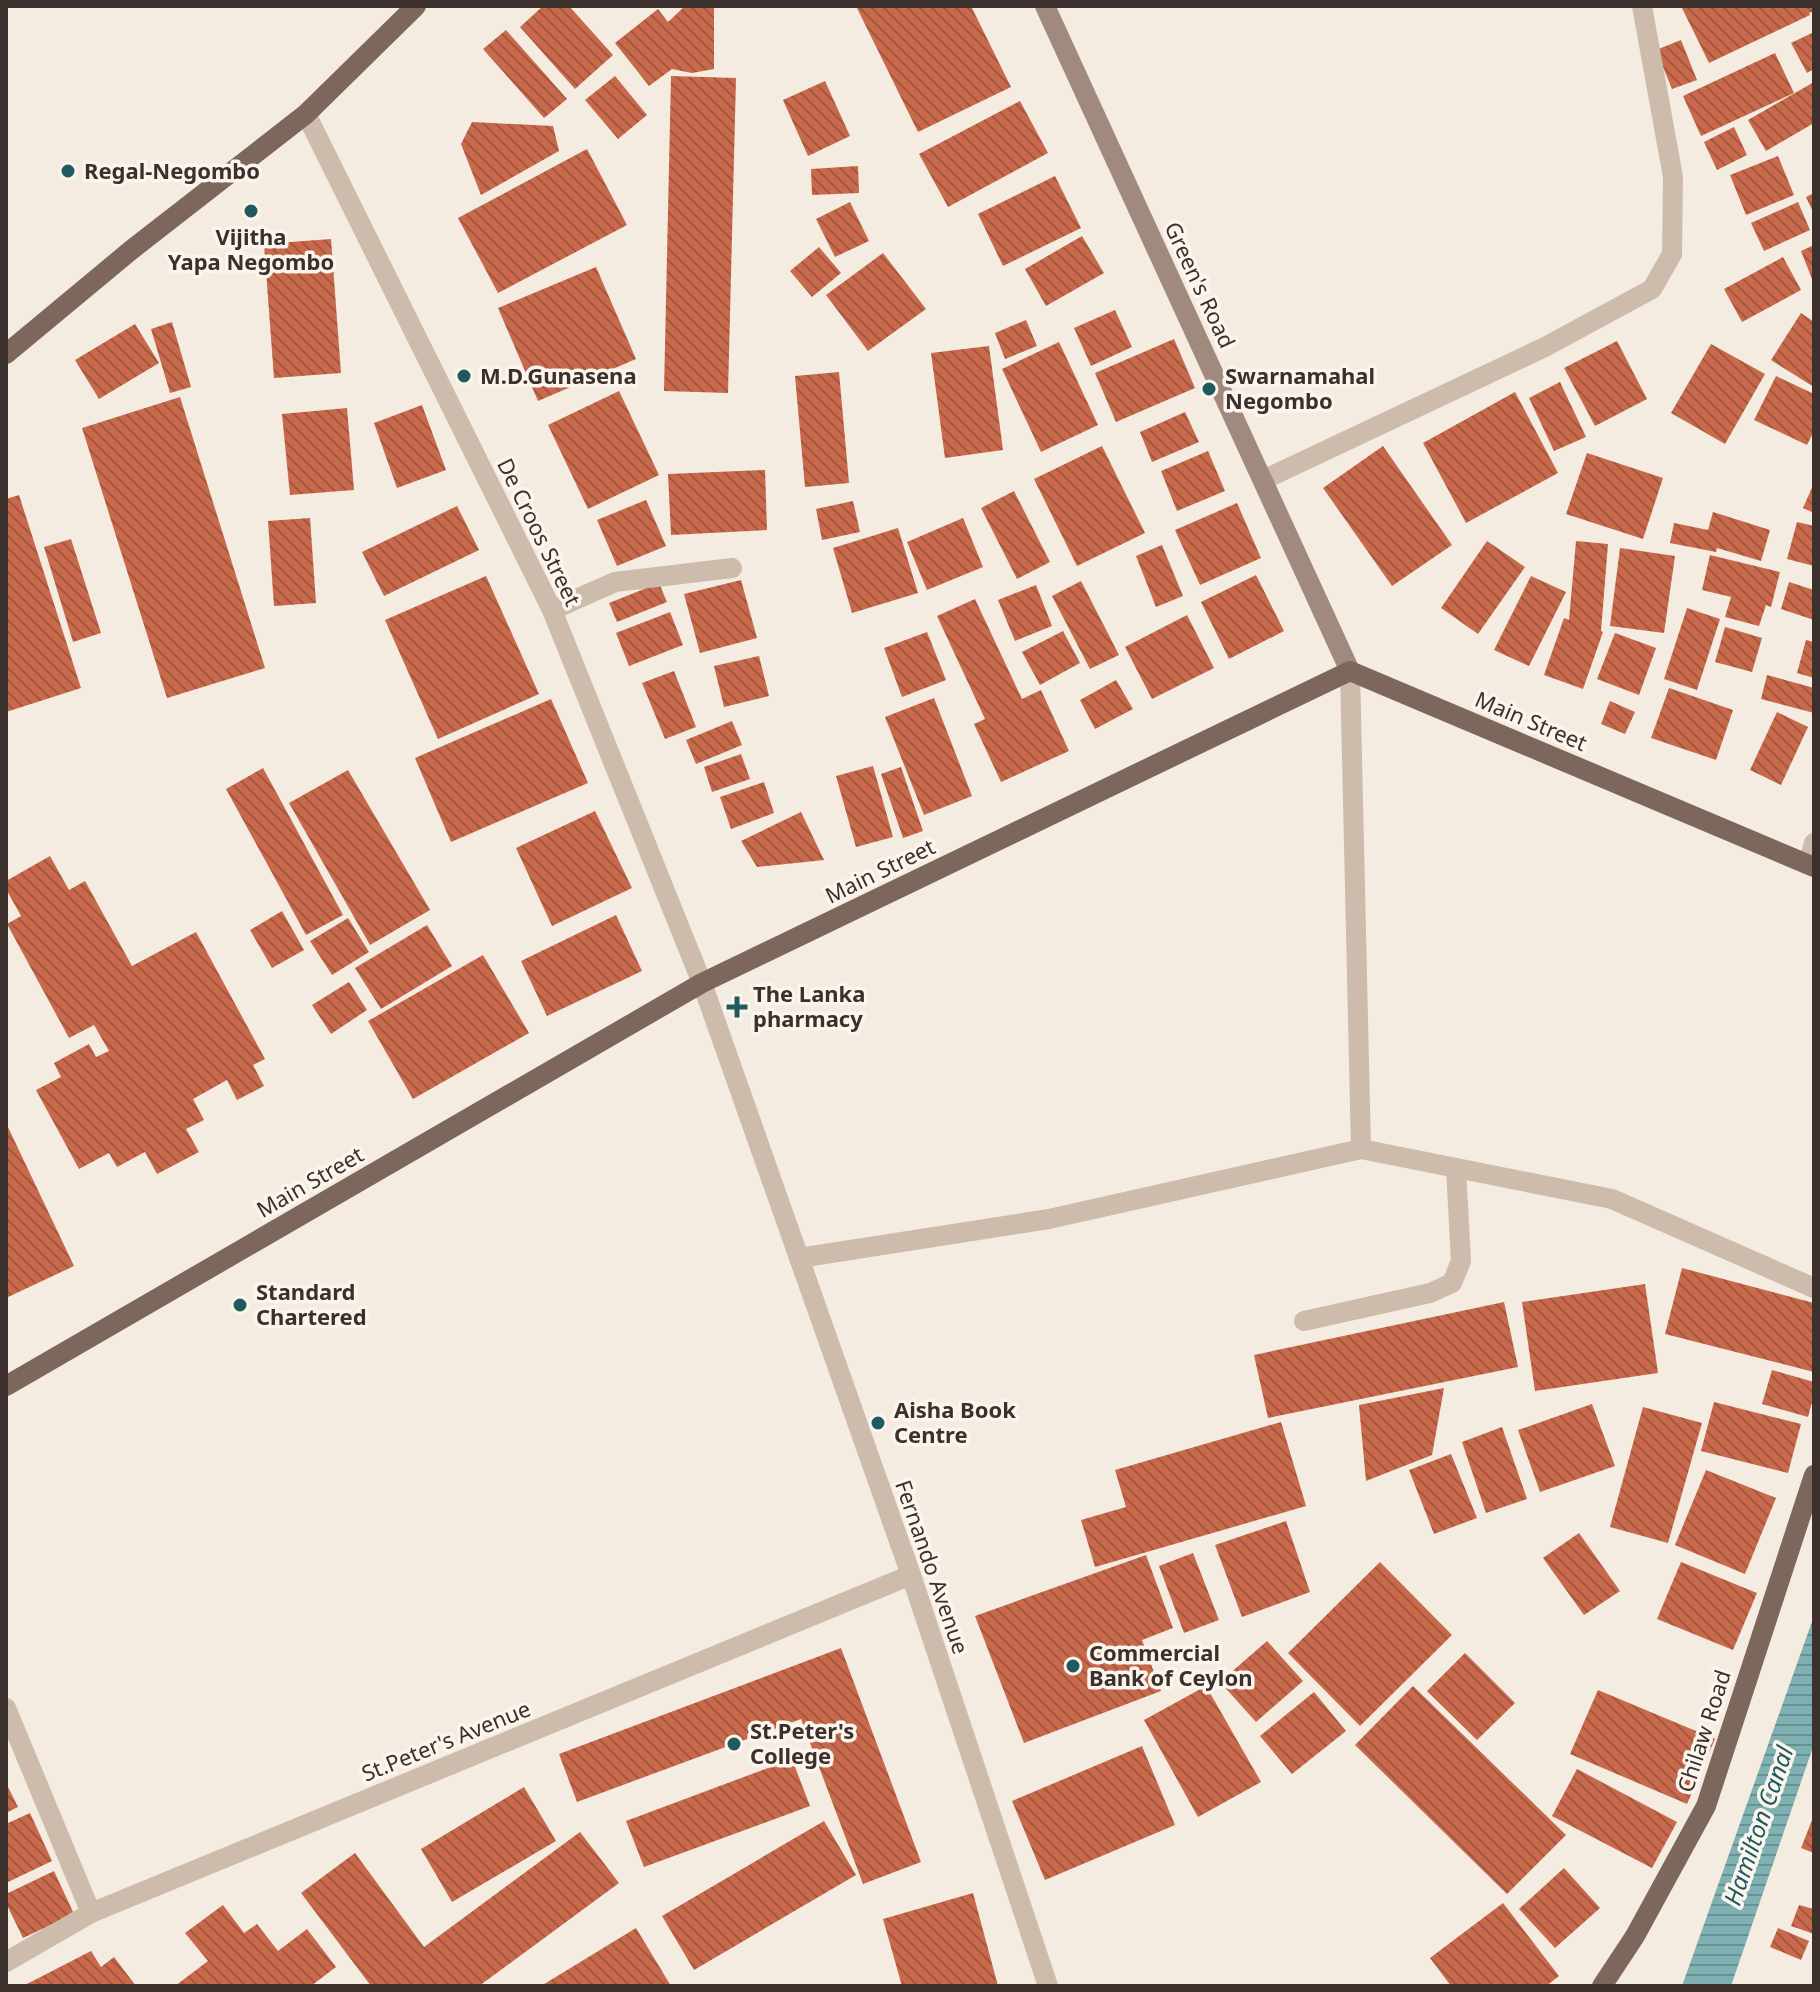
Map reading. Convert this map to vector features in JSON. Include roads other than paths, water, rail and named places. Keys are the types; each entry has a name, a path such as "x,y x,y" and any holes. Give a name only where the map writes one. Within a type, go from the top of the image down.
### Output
{"main road":[{"path":"6,354 130,251 306,114 416,6"},
{"name":"Green's Road","path":"1045,6 1350,671"},
{"name":"Main Street","path":"6,1386 702,983 1350,671 1811,866"},
{"name":"Chilaw Road","path":"1602,1986 1635,1936 1706,1806 1814,1475"}],"street":[{"path":"1263,480 1545,347 1652,289 1672,254 1673,177 1642,6"},
{"name":"De Croos Street","path":"306,114 552,610 702,983"},
{"path":"552,610 615,582 732,568"},
{"path":"1350,671 1361,1149"},
{"path":"1811,866 1814,843"},
{"name":"Fernando Avenue","path":"702,983 911,1575 1048,1986"},
{"path":"799,1258 1049,1219 1361,1149 1612,1199 1814,1288"},
{"path":"1304,1321 1430,1293 1452,1283 1461,1261 1456,1168"},
{"name":"St.Peter's Avenue","path":"6,1962 91,1913 911,1575"},
{"path":"6,1708 91,1913"}],"water":[{"name":"Hamilton Canal","path":"1814,1616 1814,1744 1731,1986 1682,1986"}],"place":[{"name":"Regal-Negombo","path":"68,171"},
{"name":"Vijitha Yapa Negombo","path":"251,211"},
{"name":"M.D.Gunasena","path":"464,376"},
{"name":"Swarnamahal Negombo","path":"1209,389"},
{"name":"The Lanka pharmacy","path":"737,1007"},
{"name":"Standard Chartered","path":"240,1305"},
{"name":"Aisha Book Centre","path":"878,1423"},
{"name":"Commercial Bank of Ceylon","path":"1073,1666"},
{"name":"St.Peter's College","path":"734,1744"}]}
